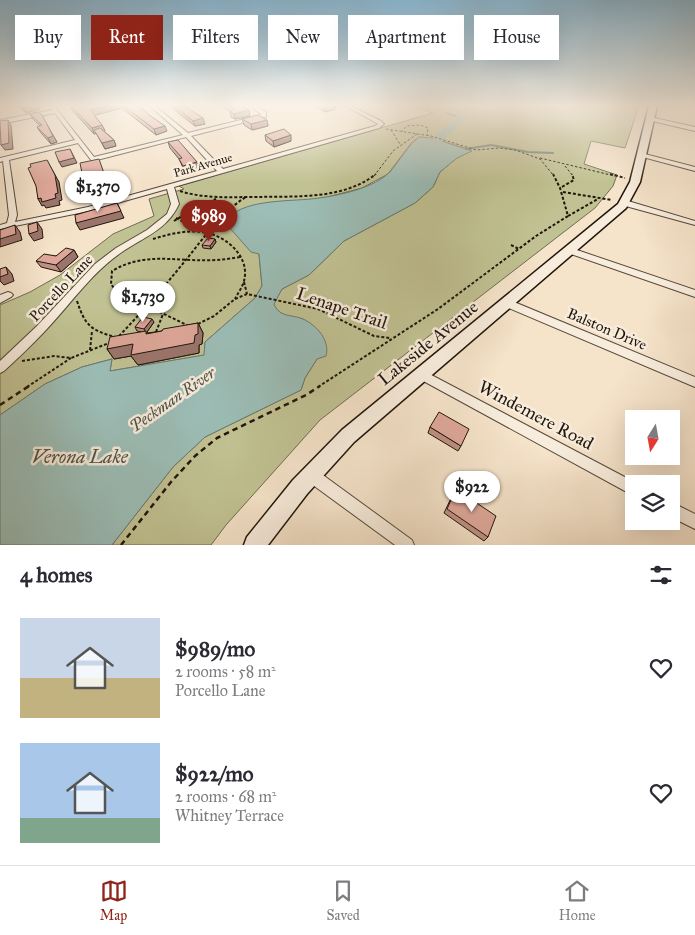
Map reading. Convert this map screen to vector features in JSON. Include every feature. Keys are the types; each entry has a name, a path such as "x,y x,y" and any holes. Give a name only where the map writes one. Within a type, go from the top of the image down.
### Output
{"main road":[{"name":"Lakeside Avenue","path":"255,545 310,474 348,436 420,374 613,215 642,155 647,131"}],"street":[{"path":"71,131 93,159 205,131"},
{"path":"183,131 222,172"},
{"name":"Park Avenue","path":"0,227 89,208 222,172 358,131"},
{"path":"10,225 13,215 3,159 78,141"},
{"path":"642,155 695,169"},
{"path":"170,186 175,204 173,219"},
{"path":"618,202 695,223"},
{"name":"Porcello Lane","path":"0,368 41,329 98,266 118,250 173,219"},
{"path":"571,251 695,294"},
{"name":"Balston Drive","path":"507,303 695,382"},
{"name":"Windemere Road","path":"420,374 625,484"},
{"path":"310,474 407,545"},
{"path":"680,514 695,522"}],"path":[{"path":"392,131 400,144"},
{"path":"399,131 427,135 473,149 506,149 630,180"},
{"path":"170,186 190,195 219,198 314,196 345,190 358,186 378,174 386,159 400,144 419,134"},
{"path":"538,158 553,171 562,187 568,216"},
{"path":"562,187 574,180 572,172 563,164"},
{"path":"563,192 618,202"},
{"path":"0,405 71,358 110,343 117,338 148,306 227,210 246,197"},
{"path":"173,219 219,198"},
{"path":"390,338 438,308 536,236 598,199"},
{"path":"173,219 225,241 240,257 245,268 244,282 246,294 235,299 214,316 184,329"},
{"path":"165,231 151,240 171,235 203,232"},
{"path":"511,244 519,249"},
{"path":"191,327 116,292 111,284 112,271 143,257 186,260 240,257"},
{"path":"235,299 244,282"},
{"name":"Lenape Trail","path":"246,294 318,310 374,336 390,338"},
{"path":"80,296 77,301 79,308 92,332 90,350"},
{"path":"162,334 155,335 164,314"},
{"path":"92,332 117,338 125,337"},
{"name":"Lenape Trail","path":"122,545 171,482 195,456 217,438 306,395 390,338"},
{"path":"18,362 54,356 71,358"}],"green space":[{"path":"369,131 631,131 625,148 591,141 584,164 617,175 613,186 595,208 320,420 226,525 211,545 112,545 173,467 205,437 301,390 305,378 317,359 303,319 290,317 282,313 273,304 282,289 309,275 344,241 415,203 433,187 440,172 457,158 471,150 432,138 419,137 412,142 388,174 362,188 232,222 259,254 262,286 255,298 205,342 205,355 110,371 112,359 82,367 45,384 0,415 0,305 30,292 60,275 113,234 154,216 149,199 184,189 179,186"}],"water":[{"name":"Verona Lake","path":"419,137 432,138 472,151 457,158 440,172 433,187 415,203 344,241 309,275 282,289 274,304 279,312 308,322 322,334 326,345 326,356 317,359 305,378 301,390 205,437 173,467 112,545 0,545 0,415 45,384 82,367 112,359 110,371 204,355 205,342 255,298 262,286 259,254 251,252 229,227 231,222 228,218 236,212 258,204 328,197 366,186 383,178 390,172 407,149"}],"building":[{"path":"0,131 8,131 9,143 1,145"},
{"path":"41,131 51,131 53,136 48,138"},
{"path":"95,131 104,131 114,140 102,143"},
{"path":"276,131 287,131 291,135 273,141 265,135"},
{"path":"178,140 197,162 183,166 179,159 182,158 168,142"},
{"path":"70,149 74,158 59,162 55,152"},
{"path":"99,159 106,179 116,176 119,183 85,191 77,175 82,173 80,163"},
{"path":"47,160 55,175 58,193 55,194 56,198 42,202 41,198 38,199 36,186 28,168 31,167 30,164"},
{"path":"117,203 121,211 76,223 75,215"},
{"path":"37,222 38,231 29,234 28,225"},
{"path":"15,225 16,234 0,239 0,230"},
{"path":"208,238 215,239 210,246 202,245"},
{"path":"66,248 74,250 56,265 36,261 44,254 56,256"},
{"path":"6,267 8,274 0,277 0,269"},
{"path":"143,317 152,319 144,329 135,327"},
{"path":"198,323 198,334 195,335 194,343 131,355 133,344 107,349 110,337 146,331 146,334"},
{"path":"439,412 469,429 461,446 430,427"},
{"path":"456,489 496,516 488,537 447,509"}],"waterway":[{"name":"Peckman River","path":"424,155 447,131"},
{"path":"466,149 491,145 528,152 553,153"}]}
